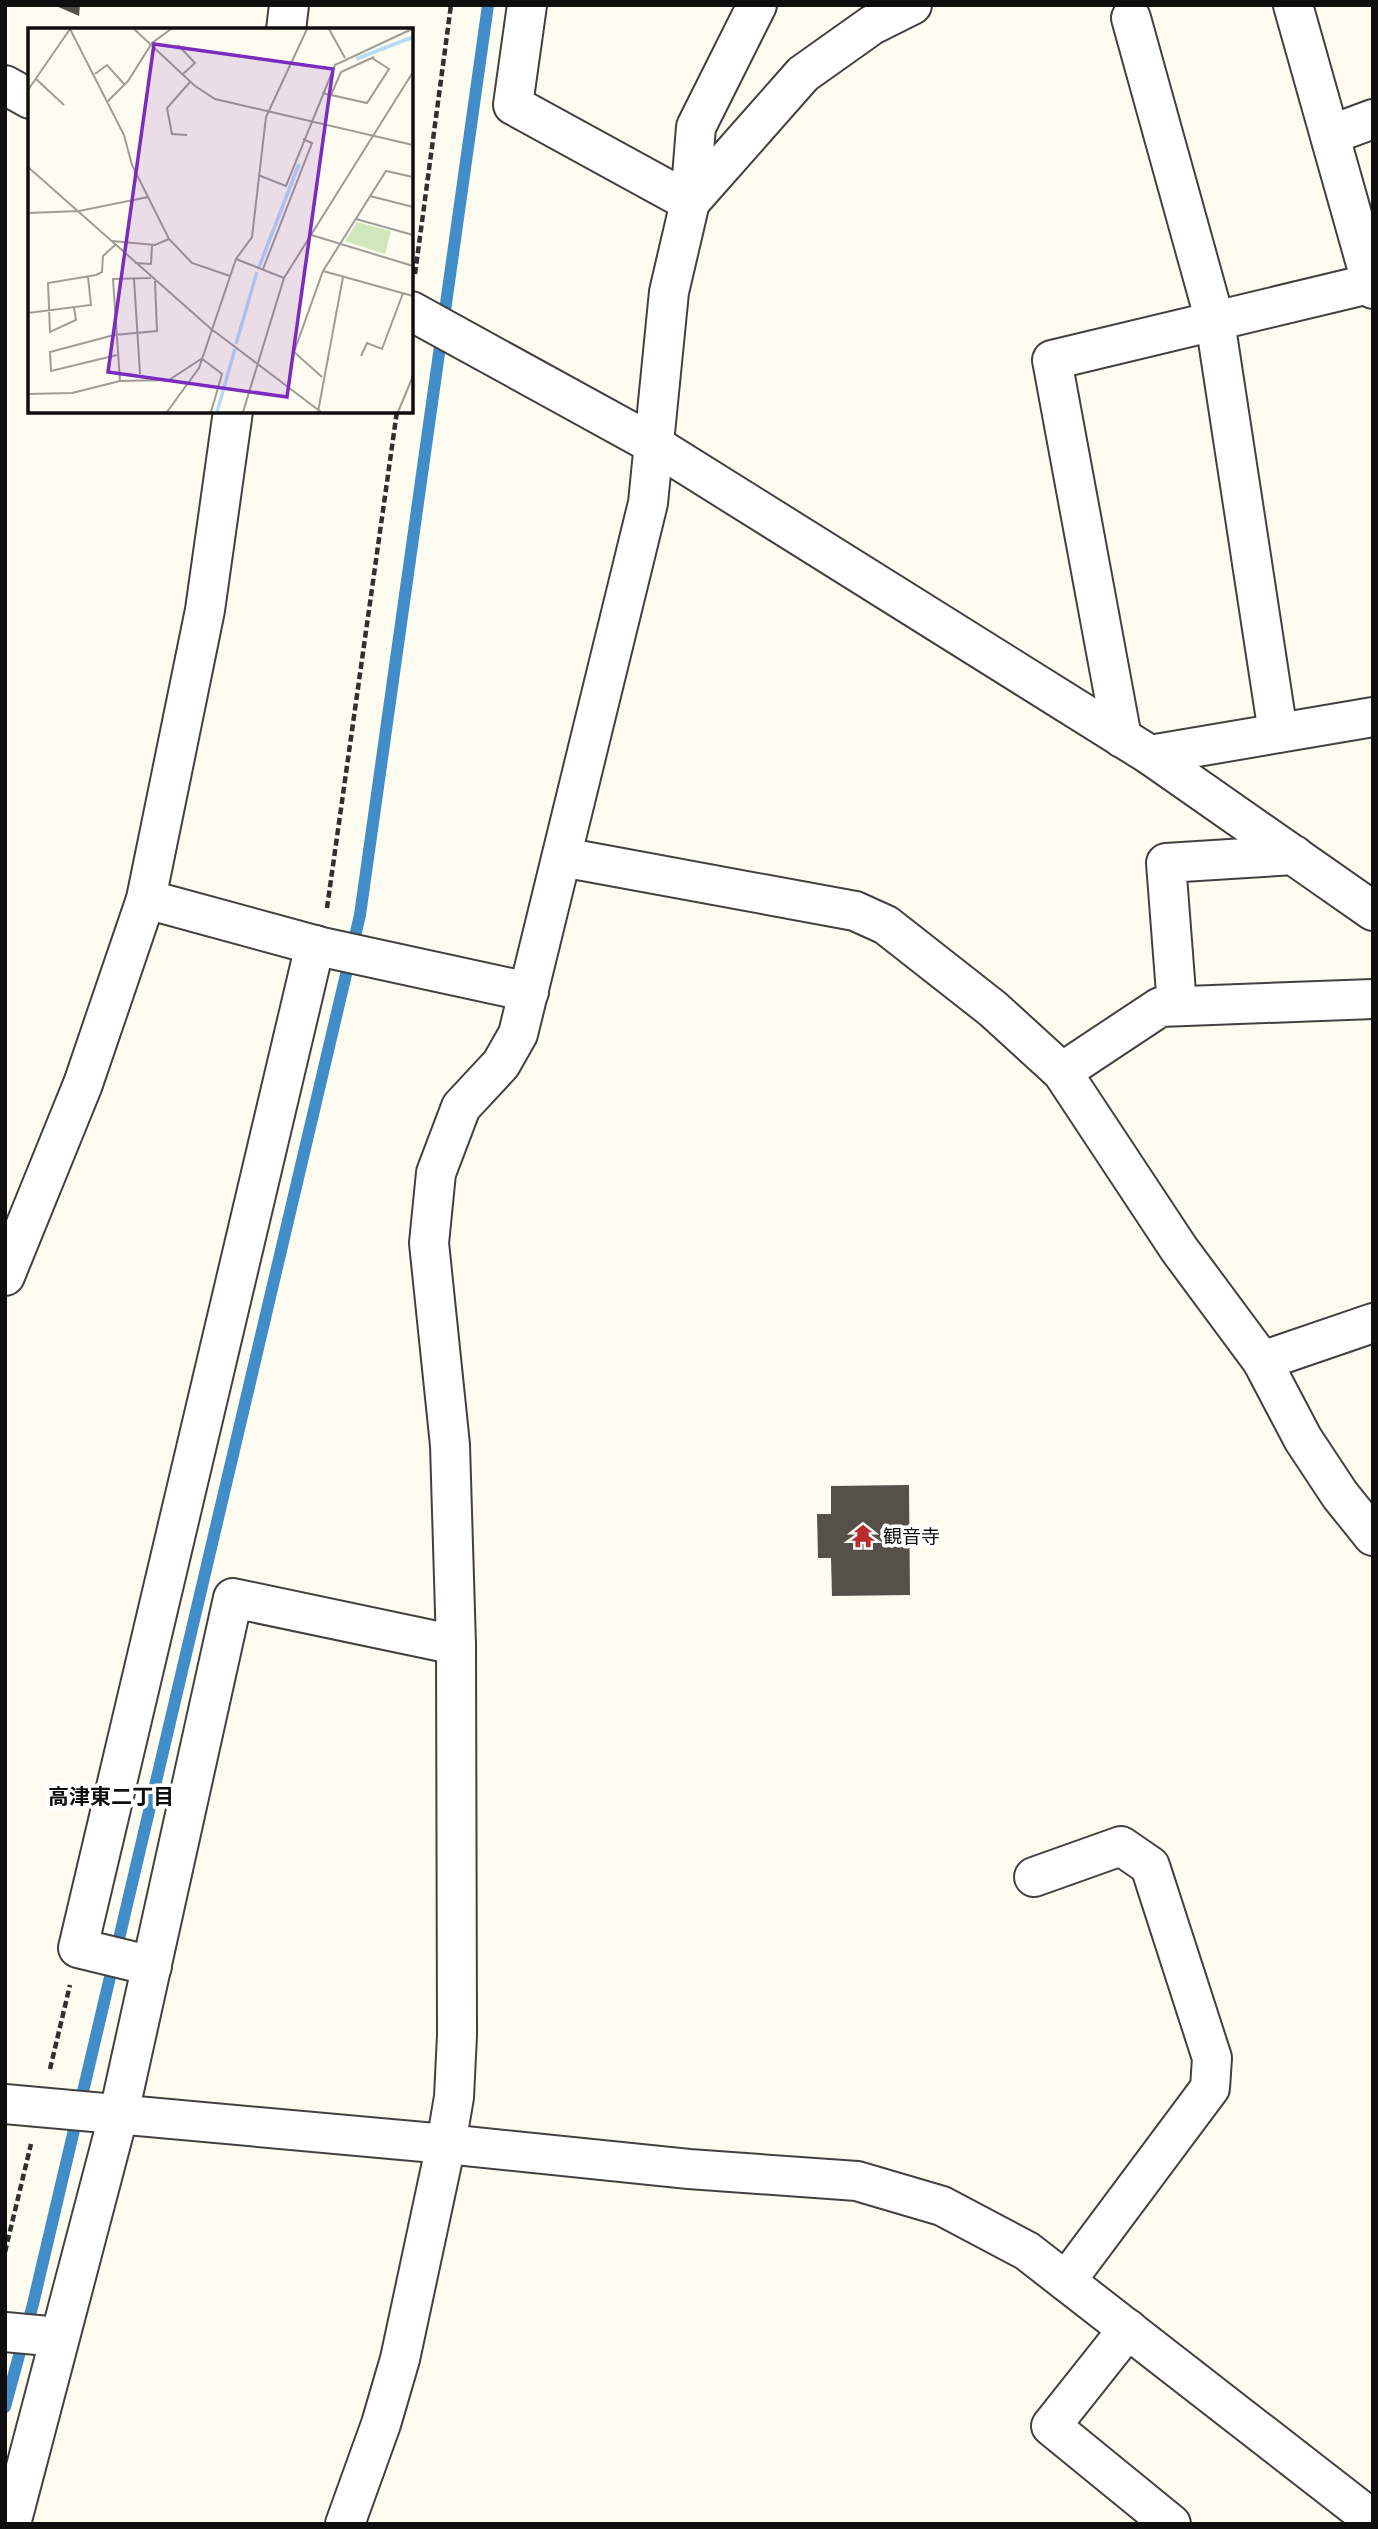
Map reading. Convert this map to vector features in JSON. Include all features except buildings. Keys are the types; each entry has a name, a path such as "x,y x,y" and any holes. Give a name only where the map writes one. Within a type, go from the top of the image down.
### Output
{"street":[{"path":"286,28 289,5"},
{"path":"527,5 513,105 690,202"},
{"path":"345,2524 381,2424 400,2359 454,2097 457,2035 456,1645 450,1445 429,1243 436,1173 461,1107 501,1064 518,1034 648,503 669,292 690,202 696,127 757,5"},
{"path":"690,202 803,74 872,25 912,5"},
{"path":"1136,746 1052,360 1372,285 1293,5"},
{"path":"1132,18 1215,321 1278,733"},
{"path":"5,85 28,98"},
{"path":"1330,135 1373,119"},
{"path":"415,300 468,342 653,444 1136,746 1373,911"},
{"path":"9,1261 83,1084 146,899 205,610 233,413"},
{"path":"1136,746 1278,733 1373,717"},
{"path":"1177,1006 1166,863 1294,855"},
{"path":"562,857 855,911 886,925 993,1009 1062,1072 1179,1249 1262,1361 1303,1439 1340,1495 1373,1536"},
{"path":"146,899 322,947 529,992"},
{"path":"152,1966 78,1948 322,947"},
{"path":"1062,1072 1160,1007 1373,999"},
{"path":"1262,1361 1373,1323"},
{"path":"11,2524 52,2337 152,1966 233,1598 456,1645"},
{"path":"1034,1877 1121,1846 1150,1866 1213,2058 1210,2088 1066,2281"},
{"path":"5,2104 689,2169 856,2181 942,2206 1027,2251 1373,2521"},
{"path":"1128,2329 1051,2426 1171,2524"},
{"path":"5,2332 52,2337"}],"path":[{"path":"415,300 451,5"},
{"path":"322,947 397,413"},
{"path":"5,2252 46,2107 78,1948"}],"waterway":[{"path":"5,2407 33,2304 360,915 488,5"}],"place":[{"name":"観音寺","path":"863,1536"}],"district":[{"name":"高津東二丁目","path":"111,1797"}]}
